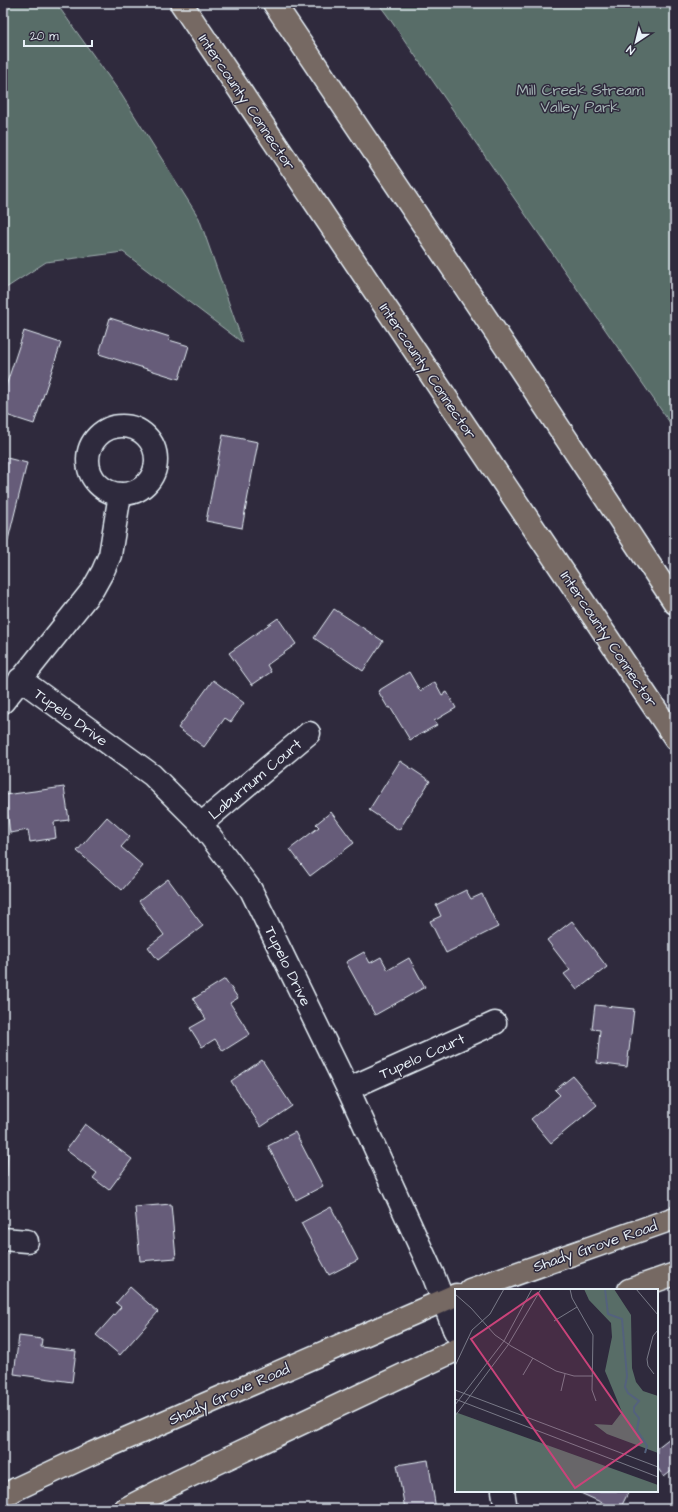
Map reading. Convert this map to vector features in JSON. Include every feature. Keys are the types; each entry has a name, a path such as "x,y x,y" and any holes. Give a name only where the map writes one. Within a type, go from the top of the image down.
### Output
{"main road":[{"name":"Intercounty Connector","path":"181,3 675,738"},
{"path":"274,3 511,355 675,603"},
{"name":"Shady Grove Road","path":"473,1289 675,1218"},
{"path":"632,1289 675,1274"},
{"name":"Shady Grove Road","path":"3,1497 16,1489 92,1453 449,1298"},
{"path":"125,1509 177,1482 455,1350"}],"street":[{"path":"3,702 93,589 110,555 120,494"},
{"name":"Tupelo Drive","path":"20,680 152,775 201,824 251,890 348,1090 434,1277 449,1298 455,1331"},
{"name":"Laburnum Court","path":"201,824 309,733"},
{"name":"Tupelo Court","path":"348,1090 495,1023"},
{"path":"3,1239 27,1241"},
{"path":"503,1492 506,1509"}],"green space":[{"path":"3,3 56,3 121,94 199,218 243,343 123,252 46,262 3,290"},
{"name":"Mill Creek Stream Valley Park","path":"378,3 675,3 675,430 387,15"}],"building":[{"path":"110,318 170,337 169,340 189,346 179,379 99,354"},
{"path":"24,331 61,343 34,424 3,414 3,395"},
{"path":"223,435 258,442 242,528 206,521"},
{"path":"3,457 27,463 7,544 3,543"},
{"path":"334,609 383,641 363,671 314,638"},
{"path":"278,618 296,644 267,665 271,672 252,685 229,653"},
{"path":"409,672 420,691 435,682 442,695 447,692 456,708 434,721 437,725 410,740 390,707 388,708 378,691"},
{"path":"213,680 244,703 231,722 225,718 204,747 178,728"},
{"path":"400,761 430,781 399,830 369,810"},
{"path":"64,787 69,820 54,822 56,838 30,842 28,830 10,833 5,795"},
{"path":"331,812 354,843 310,876 290,849 319,827 316,824"},
{"path":"107,817 130,837 121,847 143,866 122,890 77,851"},
{"path":"168,879 203,926 158,960 148,947 164,935 139,901"},
{"path":"466,890 471,899 482,894 498,927 446,953 430,921 441,916 436,905"},
{"path":"572,921 607,967 577,990 564,974 570,970 547,940"},
{"path":"364,952 370,963 381,957 388,970 409,958 425,987 375,1015 346,962"},
{"path":"225,979 238,998 230,1003 250,1034 223,1051 215,1039 202,1047 190,1028 206,1019 193,999"},
{"path":"595,1005 634,1009 627,1067 597,1063 600,1030 592,1029"},
{"path":"262,1060 292,1106 261,1127 231,1081"},
{"path":"573,1076 597,1105 551,1143 531,1119 560,1095 555,1090"},
{"path":"85,1124 132,1159 109,1190 93,1178 97,1173 66,1150"},
{"path":"295,1132 323,1186 296,1200 268,1146"},
{"path":"3,1145 8,1145 7,1176 3,1176"},
{"path":"171,1204 176,1258 140,1261 135,1207"},
{"path":"331,1207 358,1260 329,1275 301,1223"},
{"path":"130,1287 158,1312 120,1355 96,1335 121,1307 116,1303"},
{"path":"19,1336 42,1339 41,1347 76,1351 72,1382 14,1374"},
{"path":"675,1434 675,1471 674,1469 664,1477 658,1468 658,1447"},
{"path":"428,1460 436,1509 405,1509 397,1465"},
{"path":"578,1492 628,1492 620,1509 616,1509"}]}
